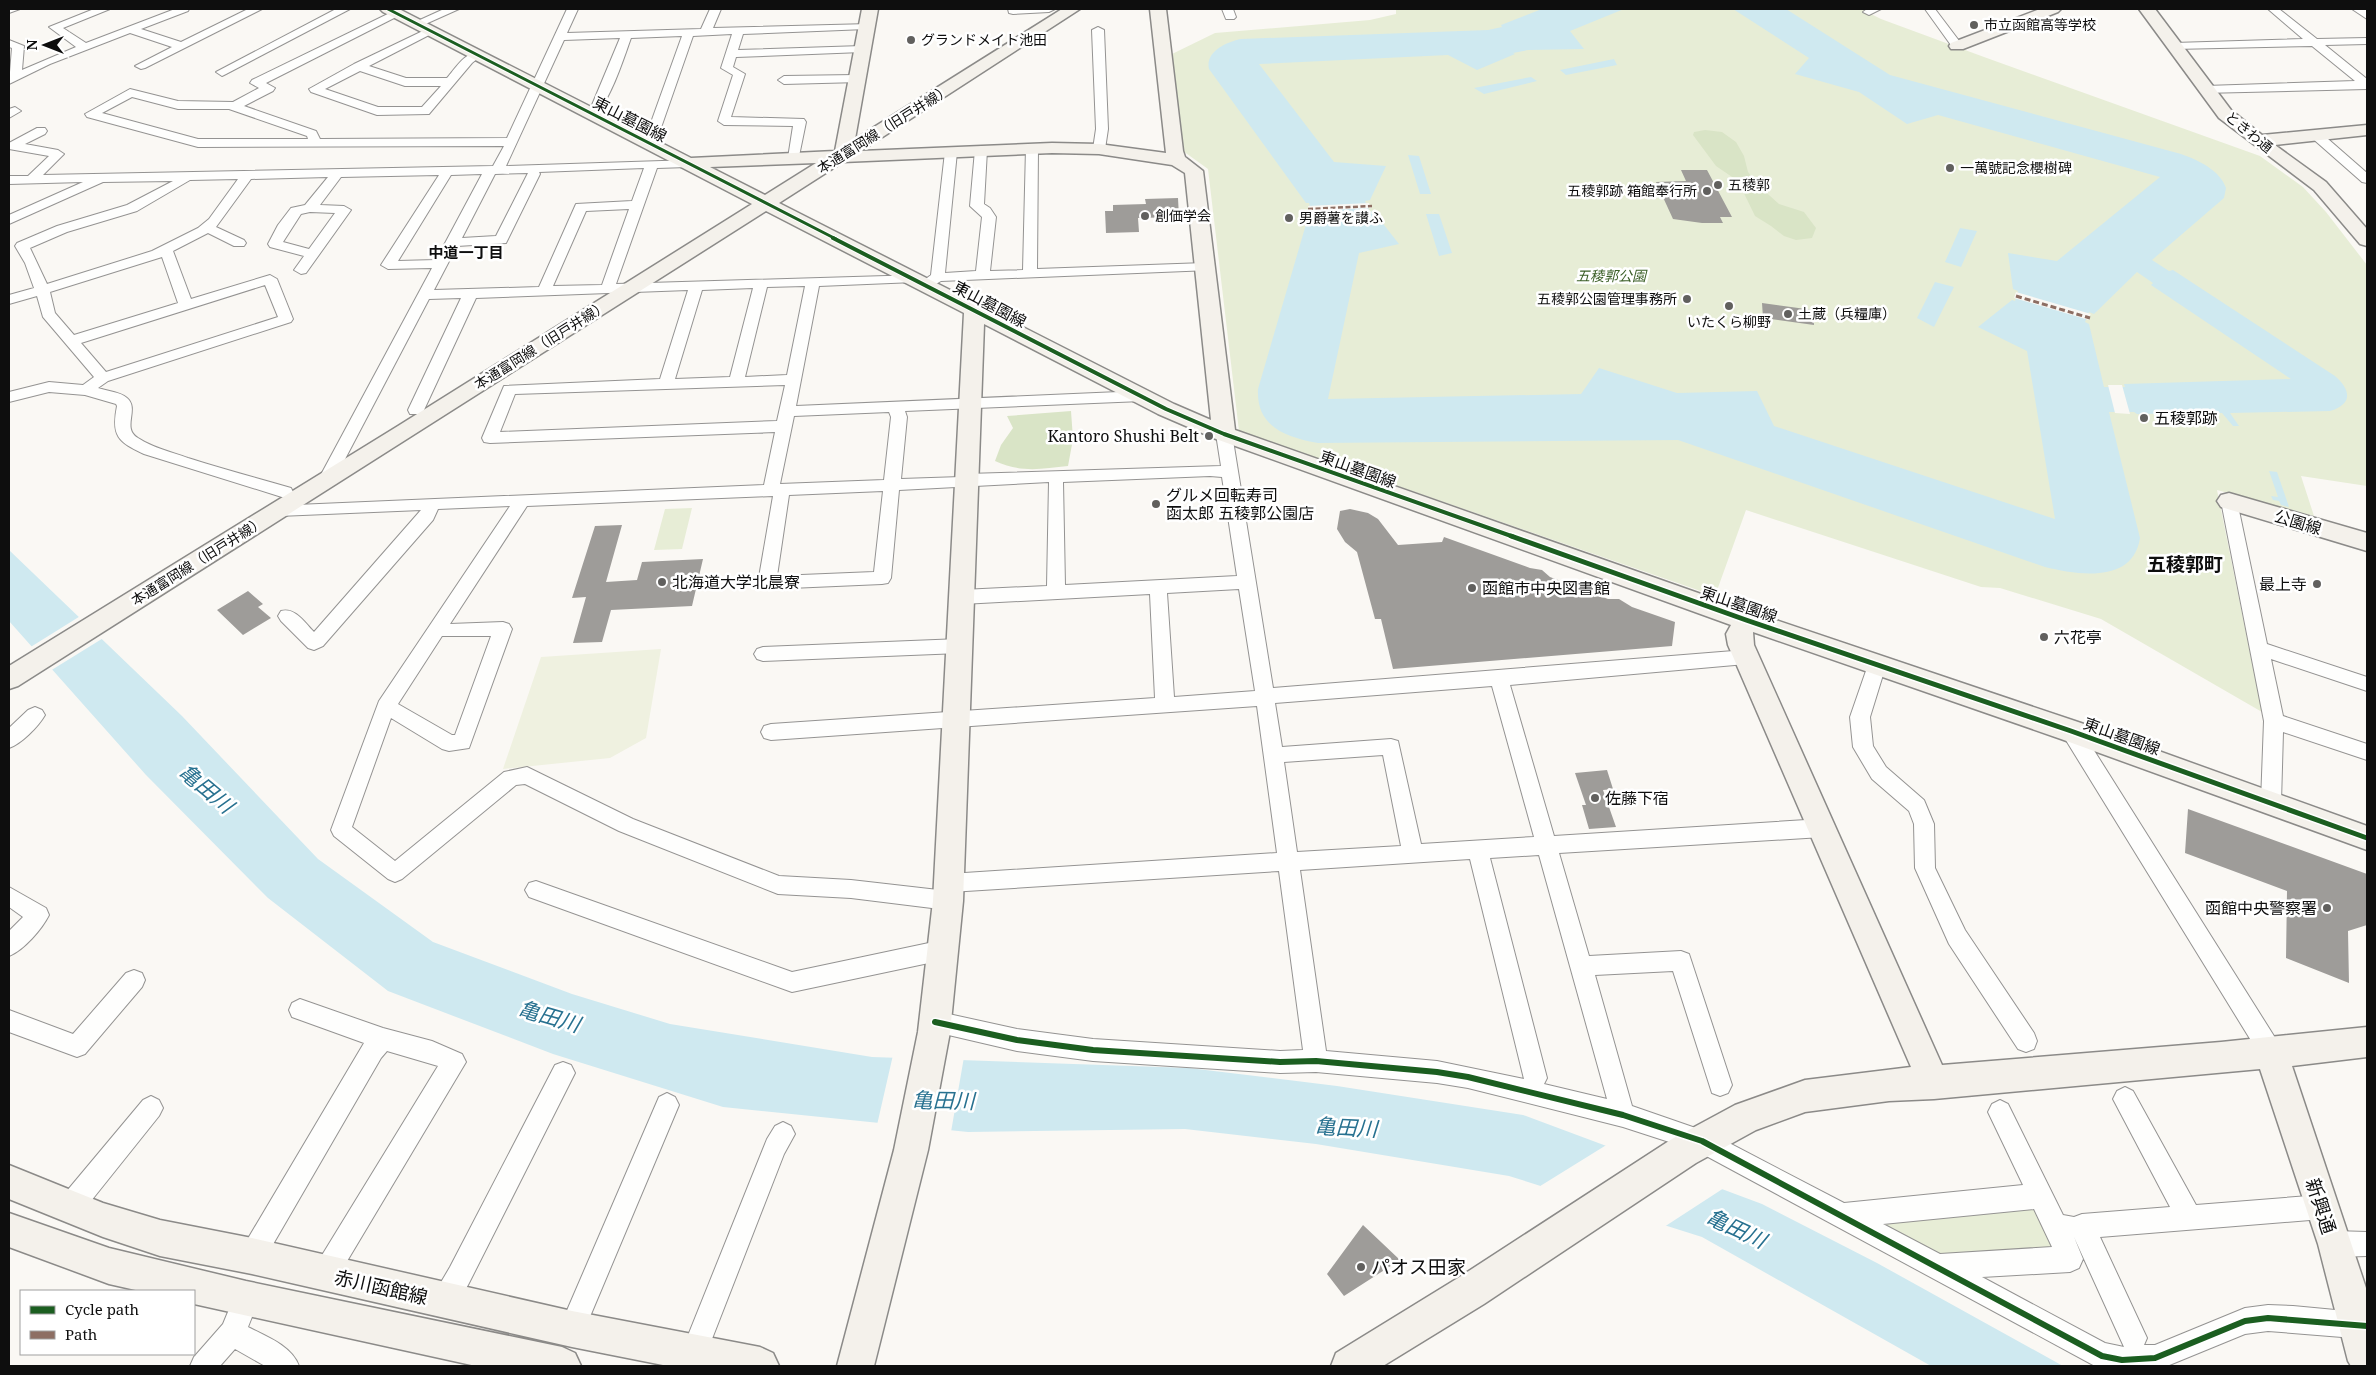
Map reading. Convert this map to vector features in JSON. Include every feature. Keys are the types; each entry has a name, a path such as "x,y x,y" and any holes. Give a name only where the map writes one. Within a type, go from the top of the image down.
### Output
{"main road":[{"name":"公園線","path":"2229,501 2367,542"}],"street":[{"path":"9,10 14,9"},
{"path":"84,47 55,27 104,9"},
{"path":"12,79 84,47 184,9"},
{"path":"141,66 256,9"},
{"path":"222,72 344,9"},
{"path":"453,9 358,66 315,89 377,111 425,111 476,55"},
{"path":"325,482 441,264 510,142 539,86 572,9"},
{"path":"706,31 715,9"},
{"path":"843,155 870,9"},
{"path":"1013,9 1013,11 1050,9"},
{"name":"本通富岡線（旧戸井線）","path":"17,674 111,616 282,501 325,482 765,202 843,155 1070,9"},
{"path":"1158,9 1174,151 1177,160"},
{"path":"1930,9 1957,46 2053,9"},
{"name":"ときわ通","path":"2147,9 2225,114 2258,141 2320,186 2367,240"},
{"path":"2273,9 2367,85"},
{"path":"2358,9 2367,16"},
{"path":"235,106 269,88 256,83 392,11"},
{"name":"東山墓園線","path":"392,11 590,113 651,153 688,163 926,280 974,311 1142,396 1224,434 1746,620 2071,731 2367,838"},
{"path":"559,37 866,26"},
{"path":"130,30 182,46"},
{"path":"739,30 727,68 739,74 724,121 800,122 794,158"},
{"path":"1098,30 1102,129 1099,150"},
{"path":"607,289 637,205 689,31"},
{"path":"590,113 598,106 627,35"},
{"path":"2174,46 2367,41"},
{"path":"9,44 18,46 12,79"},
{"path":"731,54 862,49"},
{"path":"358,66 405,82 451,82"},
{"path":"784,80 856,79"},
{"path":"2206,90 2367,85"},
{"path":"315,142 312,134 235,106 178,105 130,93 91,114 198,143 510,142"},
{"path":"2258,141 2367,130"},
{"path":"32,179 58,154 13,146 41,131"},
{"path":"2316,136 2362,169 2367,179"},
{"path":"1030,274 1032,148"},
{"path":"688,163 1032,148 1099,150 1177,160 1194,170 1229,472 1264,697 1316,1061"},
{"path":"981,150 977,206 985,211 989,217 982,276"},
{"path":"926,280 950,152"},
{"path":"9,180 494,170 651,153"},
{"path":"9,300 166,250 208,228 248,174"},
{"path":"310,208 336,174"},
{"path":"453,242 501,240 534,174"},
{"path":"441,264 388,265 445,176"},
{"path":"9,220 105,177"},
{"path":"103,378 48,314 42,289 32,263 22,246 62,229 132,208 184,180"},
{"path":"544,291 581,207 637,205"},
{"path":"300,270 312,254 344,210 310,208 296,210 285,225 275,244 312,254"},
{"path":"208,228 239,244"},
{"path":"166,250 186,305"},
{"path":"425,295 761,283 926,280 1205,267"},
{"path":"72,340 270,279 286,319 103,378 86,390"},
{"path":"813,282 786,419 767,583 882,578 899,417 895,406"},
{"path":"736,382 761,283"},
{"path":"666,384 696,286"},
{"path":"416,410 471,294"},
{"path":"855,1366 910,1150 935,1027 949,892 974,311"},
{"path":"794,380 509,389 490,438 786,419 895,406 1142,396"},
{"path":"9,397 49,387 86,390 121,400 125,405 122,423 125,437 132,443 282,501 431,504 1210,470 1229,472"},
{"path":"1056,484 1056,592"},
{"path":"522,501 386,706 341,830 395,873 511,778 527,775 626,825 778,885 851,889 949,892 1288,861 1822,828"},
{"path":"2229,501 2274,721 2271,802"},
{"path":"287,616 314,644 427,516 431,504"},
{"path":"962,597 1247,582"},
{"path":"1158,587 1165,704"},
{"path":"1746,620 1739,634 1746,656 1934,1083"},
{"path":"386,706 449,743 462,742 503,629 452,631 438,629"},
{"path":"763,654 960,646"},
{"path":"2258,648 2367,684"},
{"path":"771,732 1264,697 1605,670 1746,656"},
{"path":"1877,665 1860,717 1864,748 1878,773 1908,796 1917,806 1924,824 1923,852 1926,868 1957,936 2026,1041"},
{"path":"1500,677 1623,1115"},
{"path":"9,740 35,715"},
{"path":"2274,721 2367,752"},
{"path":"2071,731 2271,1052"},
{"path":"1285,754 1391,747 1413,854"},
{"path":"1478,850 1535,1078"},
{"path":"536,890 792,982 943,950"},
{"path":"9,896 38,915 9,946"},
{"path":"1581,966 1681,961 1720,1085"},
{"path":"9,1021 77,1046 134,980"},
{"path":"300,1010 383,1039 432,1052 454,1062 325,1274"},
{"path":"935,1027 1017,1040 1102,1050 1280,1062 1316,1061 1468,1076 1623,1115 1843,1216 2102,1356 2122,1360 2155,1358 2245,1321 2268,1318 2363,1326"},
{"path":"252,1256 373,1050 383,1039"},
{"path":"1348,1366 1471,1292 1693,1146 1747,1117 1805,1096 1889,1085 1934,1083 2367,1042"},
{"name":"新興通","path":"2271,1052 2363,1326 2367,1361"},
{"path":"443,1301 459,1276 563,1073"},
{"path":"2125,1098 2189,1217"},
{"path":"572,1329 667,1105"},
{"path":"70,1207 150,1108"},
{"path":"2000,1112 2070,1259"},
{"path":"694,1353 775,1147 783,1134"},
{"name":"赤川函館線","path":"9,1182 70,1207 160,1238 252,1256 572,1329 760,1366"},
{"path":"1843,1216 2040,1196"},
{"path":"2056,1228 2322,1207"},
{"path":"2082,1226 2134,1338"},
{"path":"9,1230 109,1266 246,1299 562,1366"},
{"path":"2334,1244 2367,1244"},
{"path":"1938,1266 2096,1257"},
{"path":"203,1366 232,1333 246,1299"},
{"path":"232,1333 267,1351 286,1366"}],"green space":[{"name":"五稜郭公園","path":"1396,9 1861,9 1881,19 1984,57 2260,156 2303,187 2326,212 2367,265 2367,486 2301,476 2314,516 2217,490 2262,712 2101,619 2000,588 1981,587 1746,510 1715,596 1239,431 1208,169 1183,151 1172,54 1215,33 1370,20 1396,14"},
{"path":"1705,130 1722,132 1736,142 1744,156 1748,172 1760,187 1779,204 1804,212 1816,228 1812,238 1796,240 1784,236 1755,216 1738,181 1716,166 1693,135 1694,132"},
{"path":"1071,411 1073,439 1068,466 1022,469 995,461 1001,445 1013,428 1007,416"},
{"path":"692,508 682,549 654,550 665,509"},
{"path":"661,649 646,738 610,758 503,769 541,657"},
{"path":"2034,1204 2055,1251 1942,1259 1880,1221"}],"water":[{"path":"1542,9 1624,9 1570,31 1584,49 1528,50 1513,53 1515,54 1477,70 1448,55 1259,64 1334,162 1386,166 1370,200 1365,201 1370,212 1373,211 1399,244 1359,253 1328,399 1581,394 1599,368 1677,393 1757,391 1774,426 2055,519 2027,351 1978,327 2012,300 2015,301 2018,291 2013,289 2008,253 2057,261 2160,177 1938,115 1907,124 1859,92 1795,74 1809,58 1733,9 1786,9 1890,75 2181,154 2194,159 2214,171 2226,188 2224,198 2152,260 2169,271 2173,270 2335,376 2347,391 2346,401 2343,405 2330,411 2230,413 2239,426 2233,426 2222,413 2137,414 2134,412 2109,412 2140,538 2135,553 2127,563 2116,570 2102,573 2073,572 2045,567 1678,440 1318,443 1284,433 1275,428 1262,413 1258,389 1309,214 1312,214 1309,203 1306,203 1209,69 1210,58 1223,45 1241,39 1488,30 1502,27 1501,25","holes":["2137,272 2153,283 2151,285 2291,379 2124,384 2125,387 2104,387 2089,324 2085,322 2089,312 2094,314"]},
{"path":"1614,59 1617,65 1566,75 1560,70"},
{"path":"1531,77 1537,81 1484,94 1474,88"},
{"path":"1408,155 1419,156 1431,194 1420,194"},
{"path":"1426,214 1439,214 1452,253 1439,256"},
{"path":"1960,228 1977,231 1961,267 1945,262"},
{"path":"1935,282 1954,287 1934,327 1917,318"},
{"path":"2269,471 2277,472 2289,507 2273,500 2271,496 2278,497"},
{"name":"亀田川","path":"9,550 182,716 318,859 433,942 572,994 670,1024 872,1057 1189,1068 1337,1086 1523,1115 1762,1204 1877,1263 2063,1366 1931,1366 1702,1237 1509,1176 1316,1144 1185,1129 968,1132 723,1107 553,1054 388,991 268,898 146,775 9,621"}],"pier":[{"path":"1369,203 1371,208 1309,211 1308,206"},
{"path":"2016,292 2091,314 2089,320 2014,298"},
{"path":"2108,385 2122,385 2130,414 2115,413"},
{"path":"82,615 105,637 50,671 29,648"},
{"path":"893,1055 964,1057 951,1132 877,1125"},
{"path":"1608,1144 1724,1188 1664,1227 1537,1188"}],"building":[{"name":"五稜郭跡 箱館奉行所","path":"1681,170 1707,170 1732,217 1720,217 1723,223 1702,223 1673,219 1656,182 1686,181"},
{"name":"創価学会","path":"1178,198 1179,217 1138,218 1139,232 1106,233 1105,211 1113,211 1113,205 1146,204 1145,199"},
{"name":"土蔵（兵糧庫）","path":"1762,303 1813,310 1814,325 1763,318"},
{"name":"函館市中央図書館","path":"1350,509 1368,513 1378,519 1398,545 1442,542 1444,537 1530,568 1542,570 1550,577 1608,599 1619,599 1632,607 1675,622 1672,646 1393,669 1381,619 1375,619 1357,552 1345,542 1337,529 1340,511"},
{"name":"北海道大学北晨寮","path":"622,525 606,582 637,580 642,562 703,559 692,606 611,610 602,642 573,643 586,597 572,598 595,526"},
{"path":"248,591 263,604 258,607 271,618 243,635 217,610"},
{"name":"佐藤下宿","path":"1607,770 1613,789 1603,790 1616,827 1589,829 1582,805 1586,805 1575,773"},
{"name":"函館中央警察署","path":"2188,809 2367,874 2367,925 2348,931 2349,983 2286,958 2287,891 2185,853"},
{"name":"パオス田家","path":"1363,1225 1400,1260 1344,1296 1327,1274"}],"marked path":[{"path":"1308,209 1372,206"},
{"path":"2016,296 2090,318"}],"cycle path":[{"path":"388,9 1166,409 1224,434 1746,620 2071,731 2367,838"},
{"path":"935,1022 1017,1040 1093,1050 1280,1062 1316,1061 1437,1072 1468,1077 1623,1115 1702,1141 2102,1356 2122,1360 2155,1358 2245,1321 2268,1318 2367,1326"}],"place":[{"name":"市立函館高等学校","path":"1974,25"},
{"name":"グランドメイト池田","path":"911,40"},
{"name":"一萬號記念櫻樹碑","path":"1950,168"},
{"name":"五稜郭","path":"1718,185"},
{"name":"五稜郭跡 箱館奉行所","path":"1707,191"},
{"name":"創価学会","path":"1145,216"},
{"name":"男爵薯を讃ふ","path":"1289,218"},
{"name":"五稜郭公園管理事務所","path":"1687,299"},
{"name":"いたくら柳野","path":"1729,306"},
{"name":"土蔵（兵糧庫）","path":"1788,314"},
{"name":"五稜郭跡","path":"2144,418"},
{"name":"Kantoro Shushi Belt","path":"1209,436"},
{"name":"グルメ回転寿司 函太郎 五稜郭公園店","path":"1156,504"},
{"name":"北海道大学北晨寮","path":"662,582"},
{"name":"最上寺","path":"2317,584"},
{"name":"函館市中央図書館","path":"1472,588"},
{"name":"六花亭","path":"2044,637"},
{"name":"佐藤下宿","path":"1595,798"},
{"name":"函館中央警察署","path":"2327,908"},
{"name":"パオス田家","path":"1361,1267"}],"district":[{"name":"中道一丁目","path":"466,253"},
{"name":"五稜郭町","path":"2185,564"}]}
